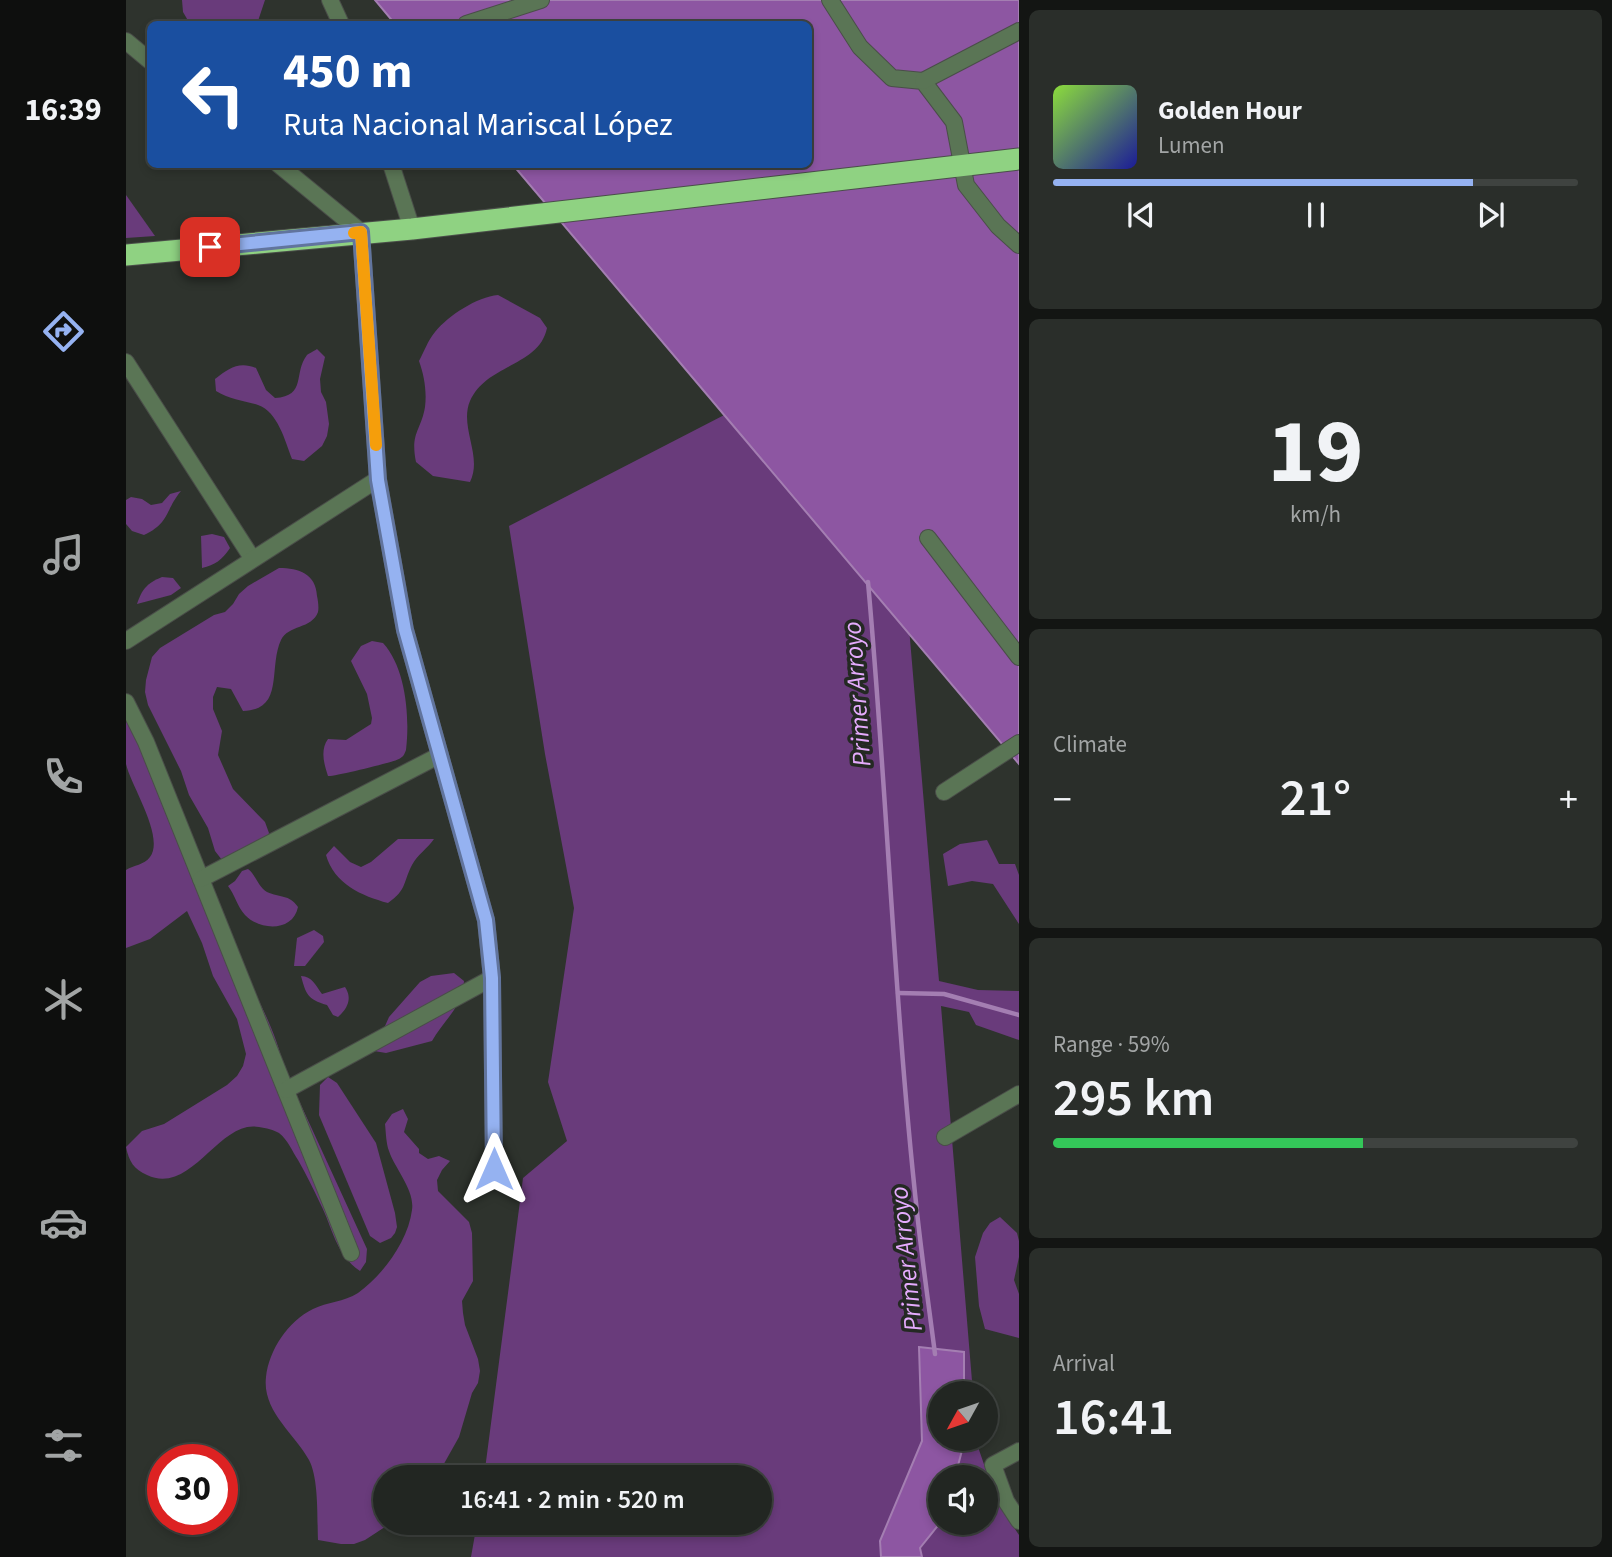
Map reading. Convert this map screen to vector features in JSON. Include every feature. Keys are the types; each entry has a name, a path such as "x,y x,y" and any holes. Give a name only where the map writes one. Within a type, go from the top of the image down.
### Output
{"highway":[{"path":"126,255 412,229 1019,159"}],"street":[{"path":"330,0 340,21"},
{"path":"475,21 541,0"},
{"path":"830,0 860,47 892,78 923,81 1019,32"},
{"path":"126,41 147,58"},
{"path":"923,81 954,122 966,186 998,226 1019,245"},
{"path":"283,168 361,232 378,480 405,630 486,920 492,978 494,1169"},
{"path":"392,168 412,229"},
{"path":"126,362 252,558"},
{"path":"126,640 378,480"},
{"path":"928,538 1019,657"},
{"path":"126,702 146,742 351,1253"},
{"path":"944,792 1019,743"},
{"path":"201,879 440,755"},
{"path":"286,1090 492,978"},
{"path":"945,1137 1019,1094"},
{"path":"1019,1451 993,1465 1006,1501 1019,1521"}],"shaded area":[{"path":"182,0 265,0 258,21 188,21 183,12"},
{"path":"375,0 1019,0 1019,764 516,168 812,168 812,21 392,21"},
{"path":"126,195 155,236 126,238"},
{"path":"498,295 540,318 547,328 534,351 488,379 470,401 467,421 474,462 470,482 433,476 416,462 414,452 415,438 426,401 425,383 419,361 433,335 448,319 473,303"},
{"path":"317,349 325,357 320,379 329,424 327,436 322,446 304,461 292,459 280,428 271,414 258,405 216,391 215,379 234,367 250,366 256,368 266,390 275,398 285,396 295,388 307,355"},
{"path":"827,362 906,592 939,981 978,990 1019,991 1019,1040 976,1025 969,1012 941,1006 972,1381 964,1381 963,1352 920,1347 922,1441 880,1541 881,1557 471,1557 475,1535 772,1535 772,1465 486,1465 523,1178 567,1141 548,1082 574,908 545,754 509,526"},
{"path":"181,491 163,521 144,535 132,531 126,524 126,500 131,497 142,499 151,505 162,503 170,494"},
{"path":"212,534 224,537 230,548 218,561 202,568 201,536"},
{"path":"279,568 300,571 310,577 316,588 318,612 311,621 284,635 281,640 273,686 265,703 256,709 243,711 231,689 217,687 213,697 213,709 222,731 218,755 233,789 265,822 269,833 265,844 222,860 215,851 208,828 189,795 181,771 148,705 146,680 152,657 160,648 214,615 225,612 248,586"},
{"path":"162,577 173,578 181,588 171,595 137,604 146,587"},
{"path":"372,641 383,643 397,666 407,708 406,750 403,756 395,761 328,776 323,752 328,739 346,740 371,724 367,694 351,661 361,646"},
{"path":"126,709 203,887 268,1020 284,1068 367,1249 366,1262 360,1271 340,1249 304,1171 287,1142 277,1132 259,1127 245,1128 231,1134 192,1167 163,1179 142,1173 129,1157 126,1147 142,1131 164,1124 227,1085 237,1076 246,1054 237,1019 213,976 187,911 150,939 126,948 126,870 148,860 153,848 153,837 146,811 126,764"},
{"path":"398,839 434,839 414,861 402,890 388,903 368,897 342,881 335,874 326,855 334,846 350,862 361,867"},
{"path":"987,840 999,864 1015,864 1019,875 1019,924 993,884 972,881 948,886 943,854 960,844"},
{"path":"248,869 264,890 295,903 298,907 290,921 283,925 267,926 245,915 228,886 242,871"},
{"path":"314,930 323,936 324,942 305,966 294,966 297,938"},
{"path":"454,973 464,981 463,990 452,1013 432,1041 386,1053 374,1051 389,1017 420,982 431,976"},
{"path":"301,976 311,980 322,994 345,987 349,1000 338,1017 333,1015 327,1005 311,998"},
{"path":"328,1077 337,1083 376,1143 397,1227 391,1238 380,1243 370,1236 319,1115 320,1085"},
{"path":"403,1109 408,1119 404,1132 419,1149 419,1153 428,1159 439,1156 450,1161 437,1180 438,1191 469,1222 472,1233 473,1281 462,1301 465,1325 480,1371 459,1437 443,1465 373,1465 373,1535 354,1544 341,1544 318,1540 317,1499 312,1468 303,1450 274,1411 266,1389 266,1377 271,1357 281,1337 296,1321 313,1309 358,1293 385,1267 400,1245 410,1222 412,1202 408,1187 389,1151 385,1124 392,1114"},
{"path":"1000,1217 1017,1233 1019,1241 1014,1280 1019,1294 1019,1338 985,1329 979,1306 975,1257 983,1233 990,1223"},
{"path":"919,1347 964,1352 964,1381 928,1381 928,1451 962,1451 958,1465 928,1465 928,1535 930,1535 920,1548 922,1557 881,1557 880,1541 922,1441"},
{"path":"962,1451 979,1451 984,1465 958,1465"},
{"path":"998,1504 1019,1535 1019,1557 922,1557 920,1549 931,1535 998,1535"}],"waterway":[{"name":"Primer Arroyo","path":"868,582 909,1133 935,1354"},
{"path":"898,993 944,994 1019,1015"}],"slow traffic":[{"path":"354,233 361,232 376,445"}],"route":[{"path":"210,247 361,232 378,480 405,630 486,920 492,978 494,1169"}]}
